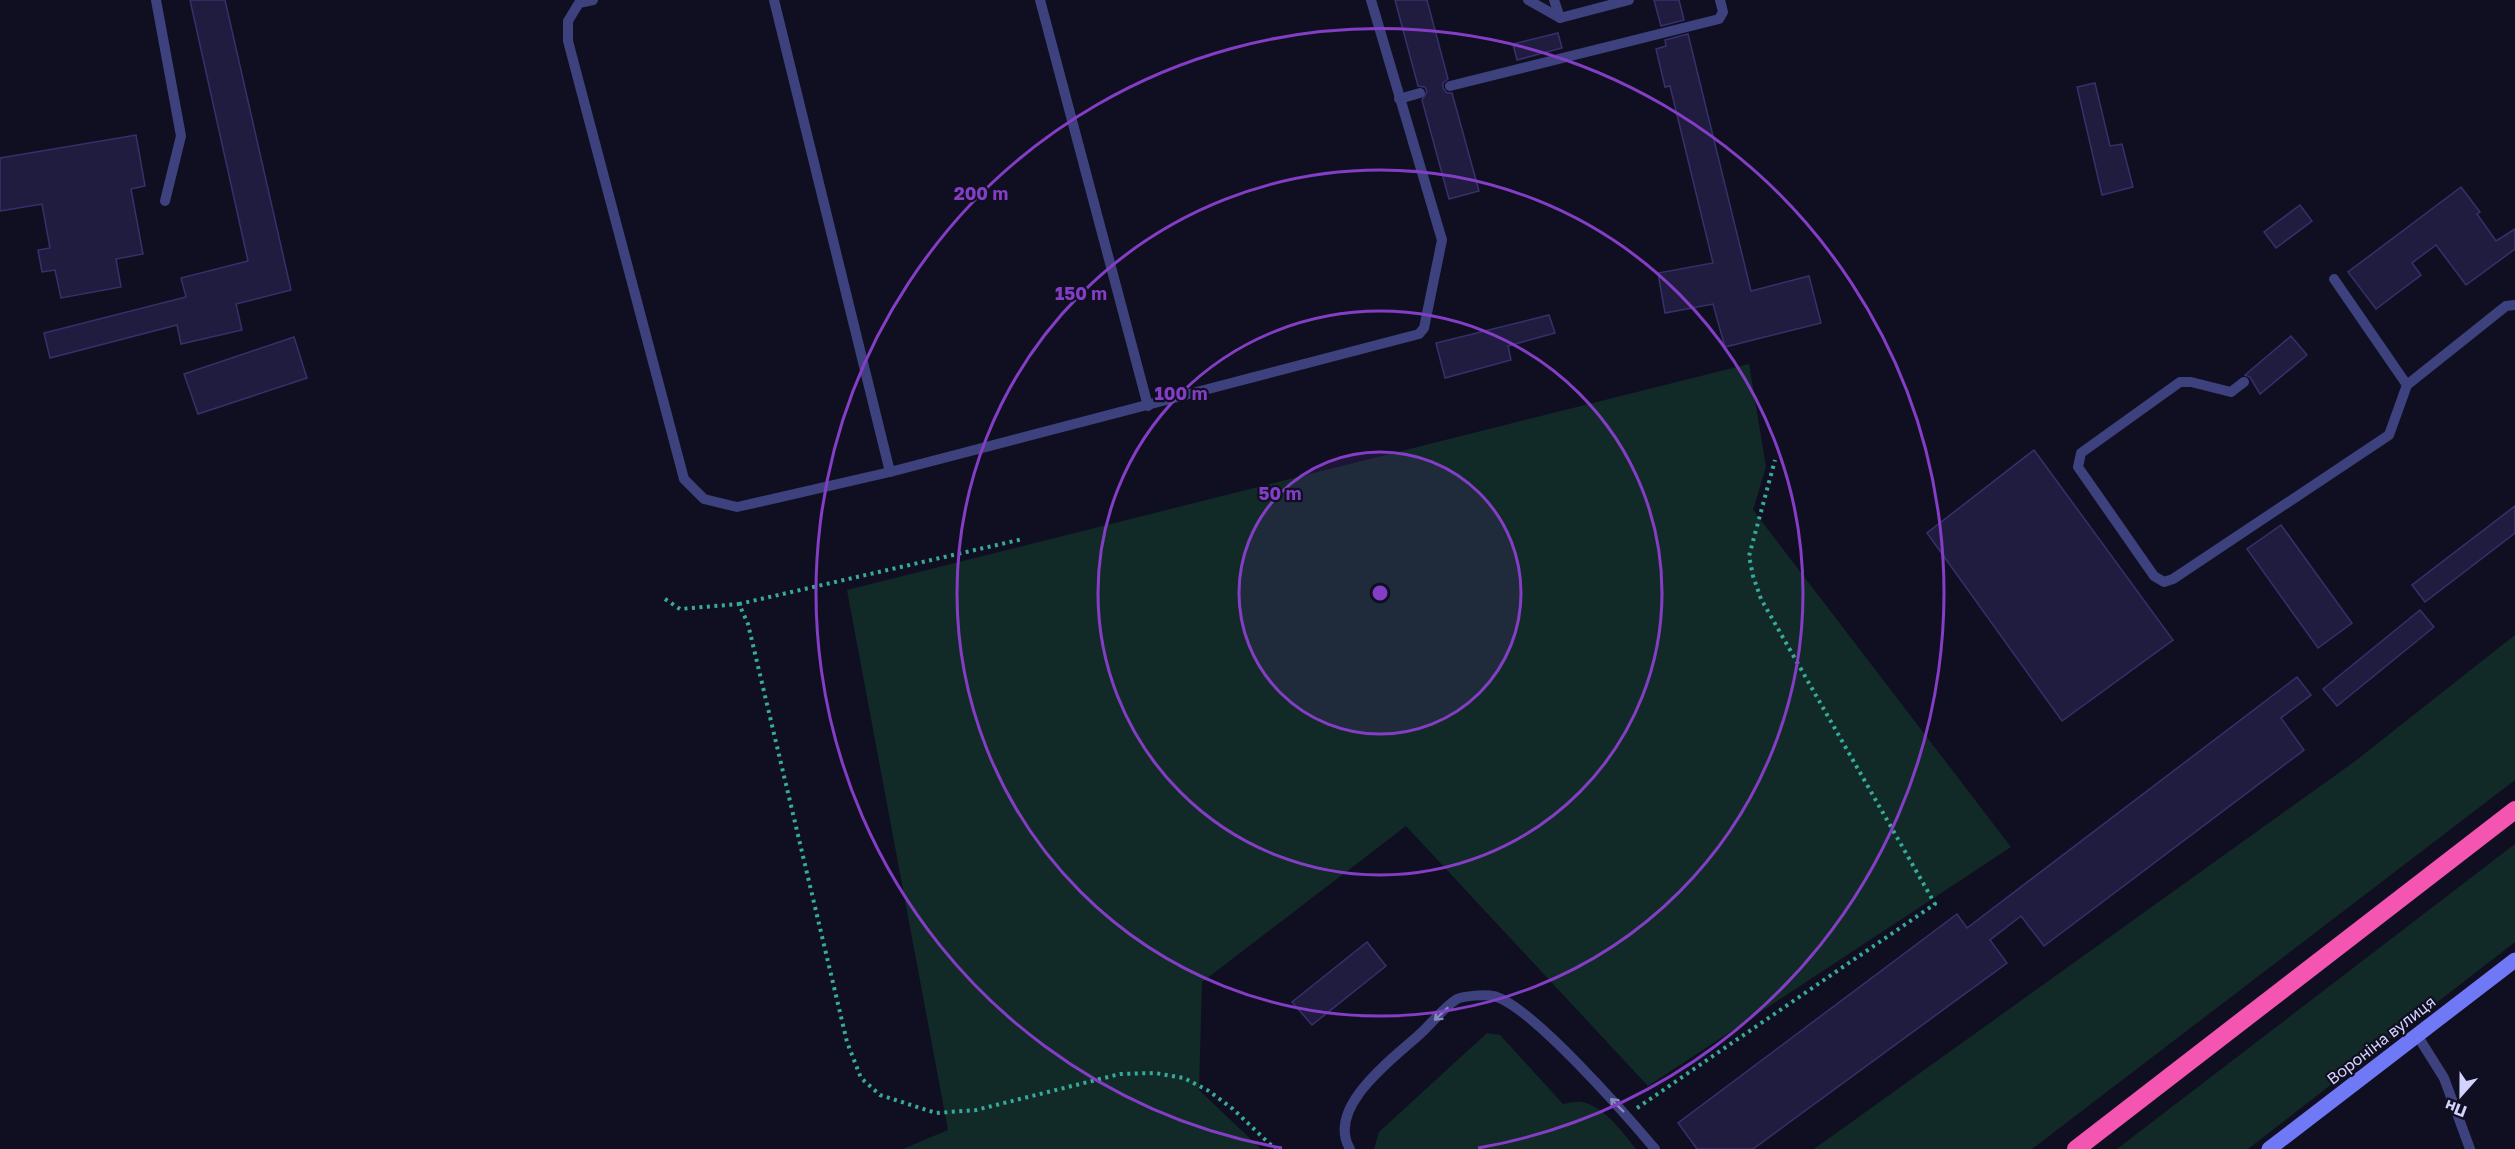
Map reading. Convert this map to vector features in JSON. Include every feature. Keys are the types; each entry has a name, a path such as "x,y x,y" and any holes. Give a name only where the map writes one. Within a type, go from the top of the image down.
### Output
{"highway":[{"path":"2076,1149 2515,810"}],"street":[{"name":"Вороніна вулиця","path":"2272,1148 2515,960"}],"lane":[{"path":"156,0 181,136 165,201"},
{"path":"593,0 579,3 568,21 568,41 684,479 704,499 737,507 890,472 1413,338 1424,328 1442,240 1371,0"},
{"path":"774,0 890,472"},
{"path":"1040,0 1148,406"},
{"path":"1528,0 1560,18 1629,0"},
{"path":"1554,0 1560,18"},
{"path":"1450,86 1719,19 1724,12 1720,0"},
{"path":"1399,99 1420,93"},
{"path":"2334,279 2407,385"},
{"path":"2244,382 2231,392 2192,382 2180,382 2081,453 2077,460 2078,467 2154,576 2163,582 2173,579 2389,435 2407,385 2506,306 2515,305"},
{"path":"1350,1149 1344,1139 1348,1113 1360,1089 1458,999 1493,996 1524,1011 1626,1115 1655,1149"},
{"path":"2417,1035 2444,1078 2470,1149"}],"path":[{"path":"1626,1115 1935,903 1761,599 1749,556 1775,460"},
{"path":"665,599 680,609 739,604 1023,538"},
{"path":"739,604 750,635 847,1042 861,1078 880,1095 936,1113 976,1110 1120,1074 1155,1073 1184,1078 1209,1091 1233,1109 1275,1149"}],"green space":[{"path":"1749,364 1766,467 1753,510 2011,847 1648,1086 1406,826 1202,982 1199,1090 1261,1149 903,1149 948,1130 847,590"},
{"path":"2515,635 2515,780 2032,1149 1814,1149 2354,762"},
{"path":"2515,844 2515,942 2248,1149 2117,1149"},
{"path":"1487,1033 1500,1035 1563,1104 1582,1102 1598,1109 1612,1121 1636,1149 1374,1149 1379,1132"}],"building":[{"path":"190,0 225,0 291,290 236,304 242,330 181,344 177,325 50,358 44,333 186,297 181,278 248,261"},
{"path":"1395,0 1427,0 1448,79 1443,83 1443,88 1447,93 1452,93 1479,191 1449,199 1422,100 1427,92 1425,87 1418,86"},
{"path":"1654,0 1679,0 1684,20 1661,26"},
{"path":"1558,33 1562,48 1517,60 1513,44"},
{"path":"1688,34 1751,291 1809,276 1821,323 1725,347 1713,304 1665,313 1658,273 1713,263 1670,86 1665,87 1656,49 1666,46 1665,40"},
{"path":"2095,83 2110,146 2122,144 2133,187 2102,195 2077,87"},
{"path":"136,135 145,186 131,189 143,254 116,259 121,287 61,298 55,270 42,272 38,250 50,248 42,204 0,211 0,158"},
{"path":"2461,187 2480,212 2477,214 2496,241 2515,229 2515,249 2466,285 2436,245 2412,263 2421,275 2376,309 2348,272"},
{"path":"2300,205 2312,221 2276,248 2264,232"},
{"path":"1549,315 1555,333 1508,346 1511,360 1445,378 1436,343"},
{"path":"2291,336 2307,355 2260,394 2250,377 2245,375"},
{"path":"294,337 307,378 198,414 184,374"},
{"path":"2034,450 2173,640 2062,721 1927,533"},
{"path":"2515,506 2515,533 2425,602 2412,585"},
{"path":"2281,525 2352,623 2318,648 2247,549"},
{"path":"2420,610 2434,627 2337,706 2323,689"},
{"path":"2297,677 2311,695 2281,718 2304,750 2044,946 2021,916 1990,940 2007,963 1753,1149 1697,1149 1678,1123 1957,914 1967,928"},
{"path":"1367,942 1386,966 1312,1025 1292,1002"}]}
